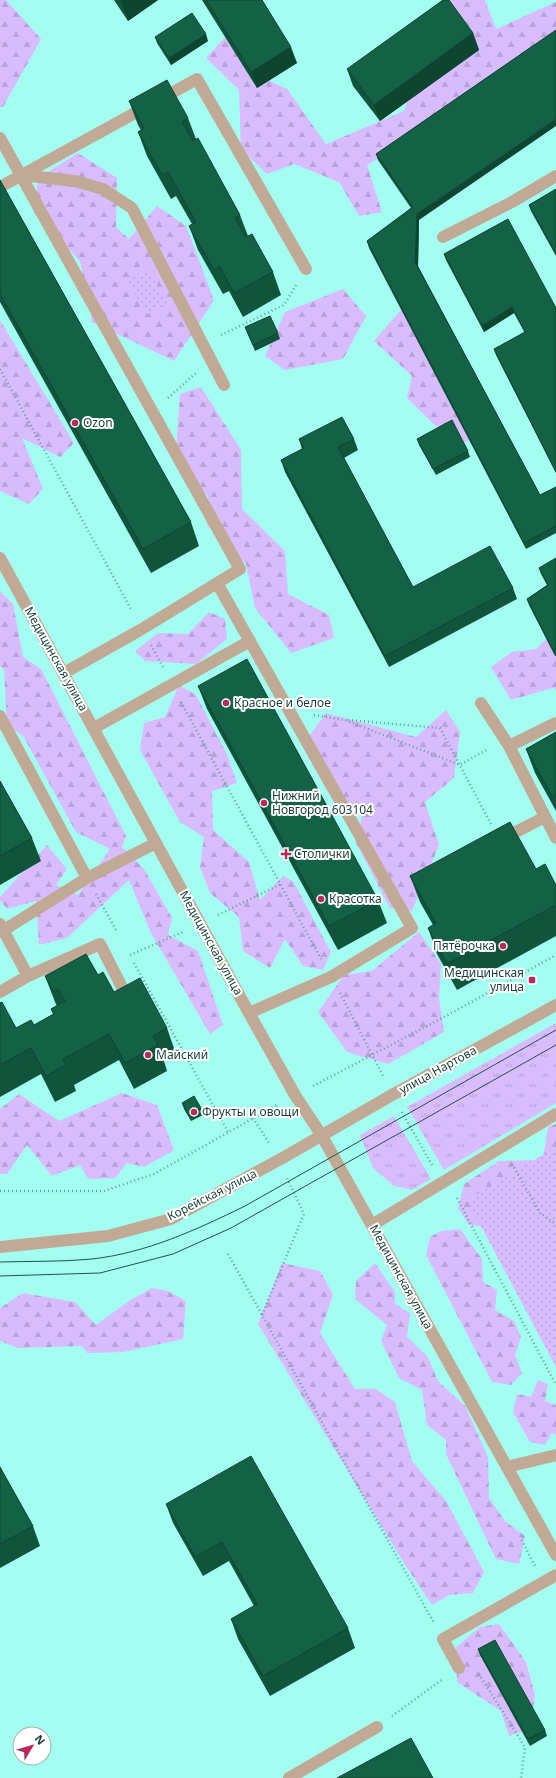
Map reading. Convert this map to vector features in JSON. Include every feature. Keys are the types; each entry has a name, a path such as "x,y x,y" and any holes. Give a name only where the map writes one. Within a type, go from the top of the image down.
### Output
{"street":[{"path":"0,187 197,79 306,269"},
{"path":"0,138 240,569 142,629 64,673"},
{"path":"21,175 82,182 103,189 132,208 224,385"},
{"path":"443,237 512,202 556,176"},
{"name":"Медицинская улица","path":"0,558 249,1013 295,1095 322,1136 556,1555"},
{"path":"217,583 412,928 331,977 249,1013"},
{"path":"94,728 250,642"},
{"path":"481,703 507,743 556,838"},
{"path":"0,716 87,878"},
{"path":"507,743 556,723"},
{"path":"497,842 545,817"},
{"path":"28,976 2,927 87,878 156,843"},
{"path":"0,992 28,976 100,944 129,1001"},
{"name":"улица Нартова","path":"322,1136 392,1095 556,1005"},
{"path":"372,1225 556,1114"},
{"name":"Корейская улица","path":"0,1247 108,1236 171,1218 322,1136"},
{"path":"507,1467 556,1455"},
{"path":"459,1668 443,1639 556,1575"},
{"path":"289,1778 377,1727"}],"path":[{"path":"181,385 203,368 208,341 284,305 306,269"},
{"path":"0,369 331,977 392,1095 442,1182 457,1198 556,1385"},
{"path":"290,712 345,720 440,728 460,765 497,842"},
{"path":"345,720 460,765 507,743"},
{"path":"87,878 119,936"},
{"path":"126,948 228,1132"},
{"path":"0,1191 104,1191 154,1174 295,1095 556,955"},
{"path":"512,1164 540,1213 556,1224"},
{"path":"262,1316 304,1214"},
{"path":"228,1254 443,1639"},
{"path":"377,1727 459,1668 471,1662 525,1747 521,1778"}],"green space":[{"path":"0,0 6,0 41,39 3,107 0,107"},
{"path":"447,0 485,0 496,29 556,2 556,45 497,93 367,165 382,212 359,216 339,182 294,164 267,174 241,149 239,90 206,58 228,34 256,74 287,89 326,144 404,111 415,75 471,28 449,6"},
{"path":"78,153 117,178 116,227 129,239 157,206 186,226 214,300 174,361 92,322 80,261 34,213 38,178"},
{"path":"149,269 167,303 146,315 127,281"},
{"path":"343,289 366,316 343,359 285,370 265,356 285,312"},
{"path":"412,297 481,433 457,447 407,398 412,376 374,341"},
{"path":"0,320 74,443 60,457 22,438 43,489 29,504 0,491"},
{"path":"201,387 241,450 242,509 285,551 288,594 329,615 334,638 291,653 255,608 246,564 207,525 208,496 175,465 180,394"},
{"path":"0,591 13,604 23,657 41,669 126,836 122,847 144,869 172,918 168,935 198,951 223,1025 210,1034 151,933 129,880 67,938 39,945 36,901 7,909 0,900 0,897 47,845 67,869 56,885 78,895 110,849 76,832 23,736 7,725 4,670 0,666"},
{"path":"209,612 225,619 227,639 196,664 145,661 135,651 158,633 188,634"},
{"path":"556,629 556,690 553,688 511,700 491,667 512,652 536,649"},
{"path":"179,685 196,695 227,754 237,783 212,791 213,830 249,862 260,900 283,876 293,881 331,952 323,970 303,966 285,939 270,968 243,951 239,917 210,893 200,867 204,837 180,822 140,750 144,723 165,717"},
{"path":"446,710 460,732 454,778 425,802 439,845 412,911 390,908 356,843 362,815 328,792 302,746 326,713 416,737"},
{"path":"419,932 441,964 439,998 444,1032 388,1064 347,1052 318,1012 344,975 372,971"},
{"path":"556,1023 556,1103 444,1170 407,1107"},
{"path":"122,1093 157,1105 174,1150 144,1167 127,1163 115,1178 88,1179 80,1165 52,1176 27,1145 7,1174 0,1174 0,1109 19,1094 59,1121"},
{"path":"394,1116 431,1179 412,1190 394,1186 373,1168 360,1135"},
{"path":"556,1124 556,1348 490,1227 469,1225 458,1208 464,1184 499,1161 543,1160 548,1127"},
{"path":"556,1147 556,1367 467,1200"},
{"path":"460,1229 482,1259 483,1282 497,1290 495,1310 514,1321 521,1337 515,1355 522,1373 511,1385 492,1382 426,1255 430,1237 441,1231"},
{"path":"282,1263 320,1271 333,1295 320,1333 355,1389 376,1389 395,1402 412,1461 446,1501 484,1572 473,1593 449,1595 432,1605 404,1563 258,1324"},
{"path":"375,1263 395,1292 395,1304 410,1313 407,1337 428,1357 438,1381 465,1406 488,1457 489,1498 505,1521 525,1536 519,1564 496,1559 446,1454 446,1440 427,1425 422,1390 399,1378 381,1341 387,1325 355,1299 356,1281"},
{"path":"152,1288 168,1291 186,1301 183,1339 123,1352 87,1353 82,1346 18,1348 0,1341 0,1308 23,1293 75,1302 96,1325 129,1301"},
{"path":"538,1380 548,1384 545,1401 556,1405 556,1435 552,1433 545,1445 530,1442 513,1412 517,1394 531,1397"},
{"path":"499,1624 526,1662 535,1695 530,1729 509,1736 501,1711 457,1682 456,1647 480,1627"}],"building":[{"path":"206,0 262,0 291,47 251,72"},
{"path":"443,0 449,0 473,33 374,105 347,69"},
{"path":"192,13 206,34 169,58 155,37"},
{"path":"556,30 556,119 417,214 415,262 540,495 556,487 556,526 524,543 367,241 413,207 376,154"},
{"path":"167,80 188,118 182,122 193,141 198,138 240,215 235,218 246,237 252,234 273,272 234,293 220,267 214,270 189,226 196,222 168,172 162,175 138,132 144,128 129,101"},
{"path":"0,180 191,522 143,549 0,294"},
{"path":"556,189 556,254 529,205"},
{"path":"508,219 556,308 556,472 494,349 525,332 512,307 482,326 444,254"},
{"path":"270,316 278,333 253,345 245,327"},
{"path":"342,417 354,439 338,447 413,587 490,546 513,588 385,656 281,460 304,448 299,439"},
{"path":"452,420 468,451 433,469 417,439"},
{"path":"556,558 556,648 553,650 527,599 548,585 539,568"},
{"path":"247,659 378,900 329,926 198,686"},
{"path":"556,732 556,793 552,796 526,749"},
{"path":"0,781 32,838 0,856"},
{"path":"510,822 536,869 545,864 556,885 556,905 447,964 428,928 436,923 410,876"},
{"path":"86,954 98,975 103,972 114,992 140,978 167,1028 153,1036 158,1045 125,1063 109,1034 63,1059 66,1065 46,1076 31,1048 0,1065 0,1003 2,1002 16,1028 31,1020 34,1025 54,1014 51,1009 65,1001 58,989 53,991 45,976"},
{"path":"194,1096 201,1108 189,1115 182,1103"},
{"path":"251,1456 348,1628 263,1676 231,1619 257,1604 222,1542 195,1557 166,1504"},
{"path":"0,1467 33,1526 0,1544"},
{"path":"495,1640 545,1730 528,1739 478,1649"},
{"path":"411,1738 433,1778 337,1778"}],"tram line":[{"path":"0,1262 69,1261 112,1256 132,1252 189,1232 245,1206 556,1030"},
{"path":"0,1276 100,1273 173,1254 231,1228 556,1045"}],"place":[{"name":"Ozon","path":"75,423"},
{"name":"Красное и белое","path":"226,703"},
{"name":"Нижний Новгород 603104","path":"264,803"},
{"name":"Столички","path":"286,854"},
{"name":"Красотка","path":"321,899"},
{"name":"Пятёрочка","path":"503,946"},
{"name":"Медицинская улица","path":"532,980"},
{"name":"Майский","path":"148,1055"},
{"name":"Фрукты и овощи","path":"194,1112"}]}
